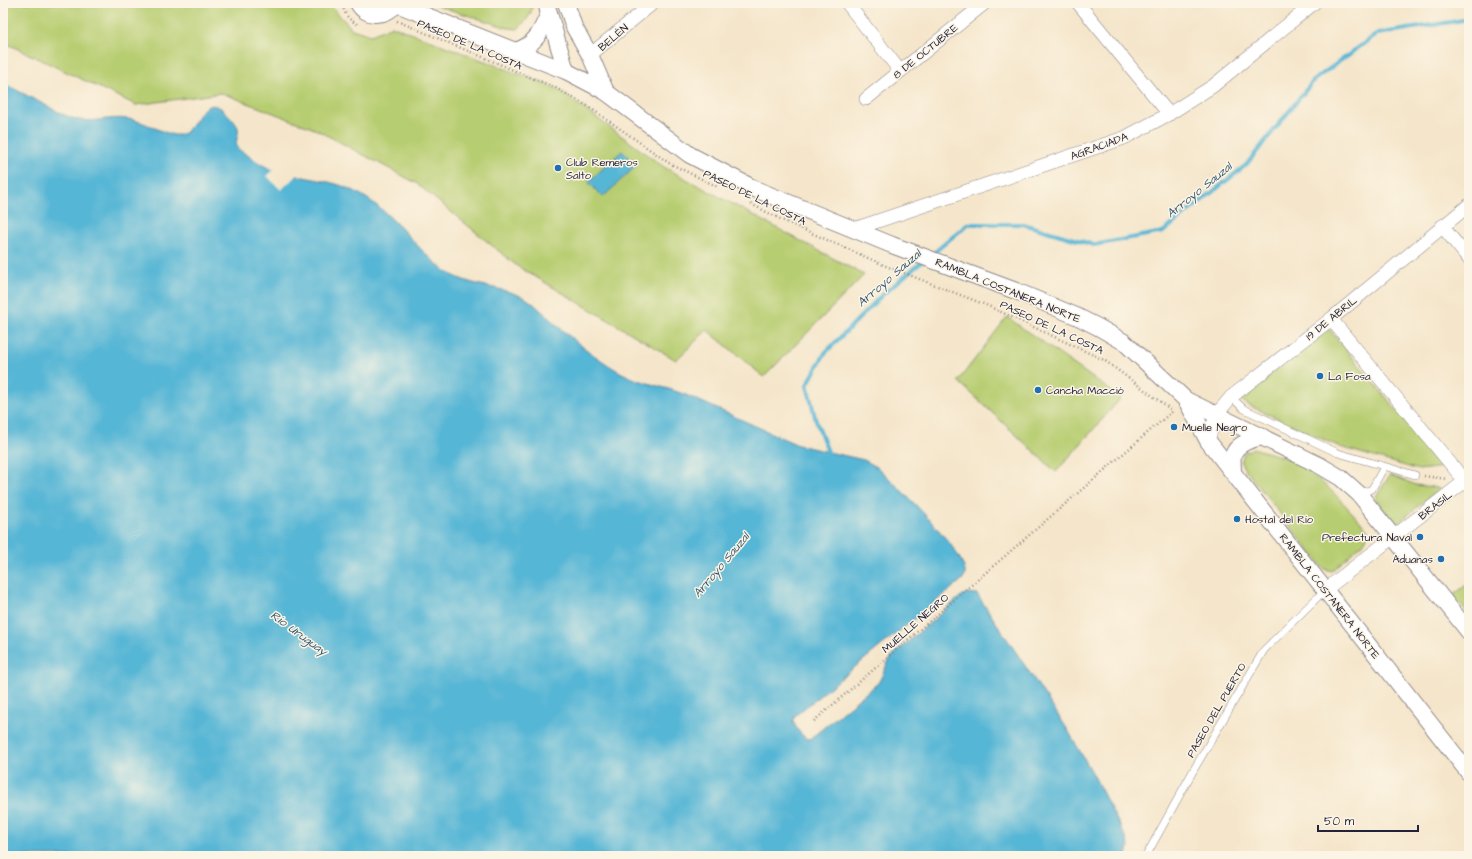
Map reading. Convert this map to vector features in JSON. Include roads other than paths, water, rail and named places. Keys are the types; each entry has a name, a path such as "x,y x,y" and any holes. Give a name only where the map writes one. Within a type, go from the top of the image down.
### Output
{"street":[{"path":"358,3 365,11 372,14 386,13 396,3"},
{"name":"RAMBLA COSTANERA NORTE","path":"396,3 566,71 606,92 690,155 715,170 755,189 892,245 1016,291 1076,316 1124,342 1186,400 1208,441 1469,774"},
{"path":"566,3 574,27 590,55 606,92"},
{"name":"BELÉN","path":"590,55 653,3"},
{"path":"847,3 900,70"},
{"name":"8 DE OCTUBRE","path":"866,98 985,3"},
{"path":"1078,3 1169,114"},
{"name":"AGRACIADA","path":"854,229 1124,138 1169,114 1213,86 1314,3"},
{"path":"516,51 525,48 534,41 544,26 548,8"},
{"path":"548,8 566,71"},
{"path":"534,58 558,46 590,55"},
{"name":"19 DE ABRIL","path":"1208,441 1216,414 1231,397 1331,319 1469,205"},
{"path":"1442,226 1469,259"},
{"path":"1331,319 1468,482"},
{"path":"1186,400 1319,465 1341,478 1359,494 1469,632"},
{"path":"1233,472 1233,455 1238,448 1249,440 1263,437"},
{"name":"BRASIL","path":"1325,590 1393,537 1468,482"}],"lane":[{"path":"1231,397 1244,409 1338,453 1415,475"},
{"path":"1359,494 1372,489 1384,467"},
{"name":"PASEO DEL PUERTO","path":"1146,856 1196,765 1264,650 1325,590"}],"water":[{"name":"Río Uruguay","path":"3,83 63,114 76,119 87,121 114,118 129,119 175,135 184,133 207,107 212,105 219,107 230,116 237,126 238,132 236,144 237,147 244,153 272,170 329,182 349,188 358,193 381,209 443,269 463,280 517,294 527,299 579,344 602,361 622,373 635,379 686,395 798,445 864,460 877,467 913,502 943,535 963,564 965,575 962,580 796,715 793,720 797,728 805,738 811,738 878,683 889,660 895,653 960,597 967,593 977,594 1066,727 1093,774 1126,838 1129,847 1127,856 3,856"},
{"path":"622,151 636,166 603,197 588,182"}],"waterway":[{"name":"Arroyo Sauzal","path":"931,255 968,224 1023,224 1094,245 1163,232 1246,165 1314,80 1377,34 1469,19"},
{"name":"Arroyo Sauzal","path":"825,455 828,452 816,421 807,385 825,353 883,294 923,261"}],"place":[{"name":"Club Remeros Salto","path":"558,168"},
{"name":"La Fosa","path":"1320,376"},
{"name":"Cancha Macció","path":"1038,390"},
{"name":"Muelle Negro","path":"1174,427"},
{"name":"Hostal del Río","path":"1237,519"},
{"name":"Prefectura Naval","path":"1420,537"},
{"name":"Aduanas","path":"1441,559"}]}
